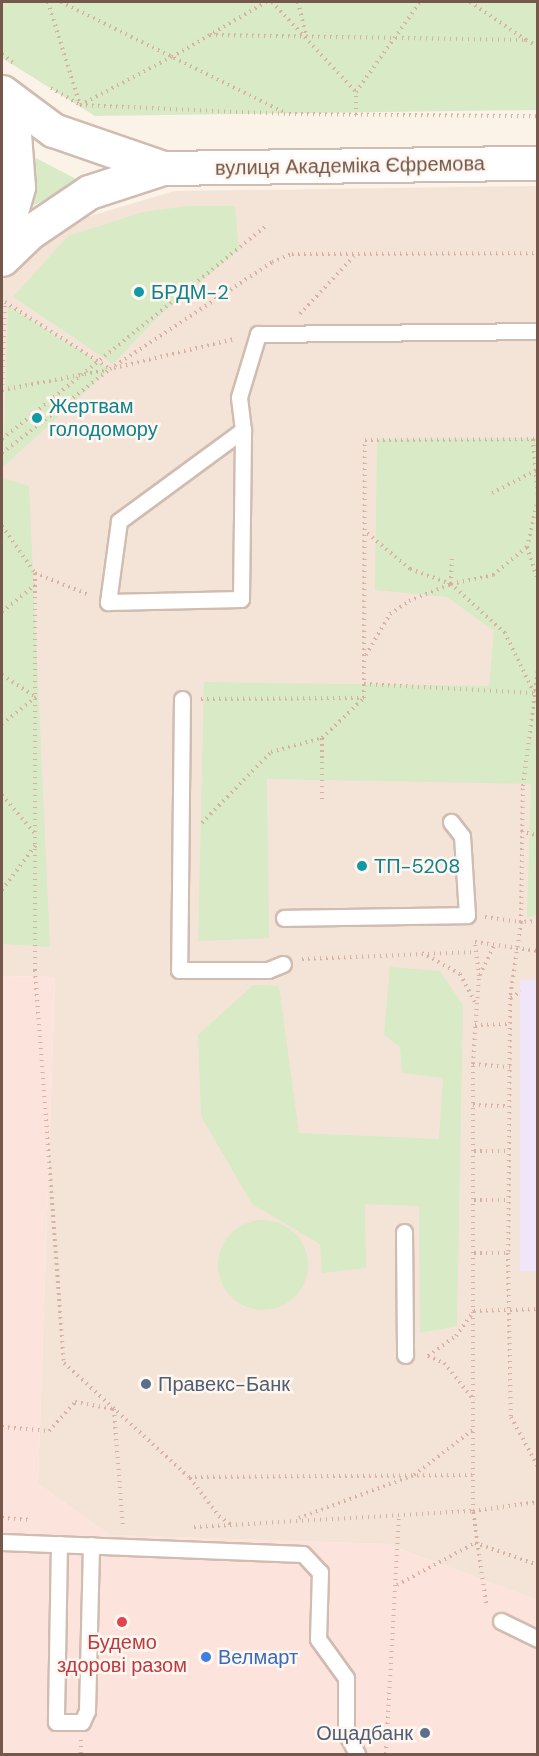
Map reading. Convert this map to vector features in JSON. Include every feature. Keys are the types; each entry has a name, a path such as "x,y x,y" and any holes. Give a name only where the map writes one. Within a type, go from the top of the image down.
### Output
{"main road":[{"name":"вулиця Академіка Єфремова","path":"12,81 53,130 163,168"},
{"path":"2,106 14,134 18,187 2,243"},
{"name":"вулиця Академіка Єфремова","path":"2,259 30,232 89,192 163,168 537,163"}],"lane":[{"path":"243,430 118,520 108,602 242,599 243,430 239,397 258,334 537,330"},
{"path":"182,699 179,970 268,970 283,964"},
{"path":"284,918 467,915 462,836 452,822"},
{"path":"404,1232 405,1355"},
{"path":"2,1542 303,1554 320,1572 318,1639 346,1678 345,1733 357,1755"},
{"path":"59,1544 56,1722 82,1722 87,1711 91,1545"},
{"path":"501,1621 537,1639"}],"path":[{"path":"48,2 80,105"},
{"path":"61,2 289,114"},
{"path":"80,105 172,57 266,2"},
{"path":"272,2 356,92"},
{"path":"298,2 307,37"},
{"path":"356,115 356,92 420,2"},
{"path":"470,2 537,46"},
{"path":"210,35 526,40"},
{"path":"2,54 12,81"},
{"path":"41,82 80,105 289,114 537,116"},
{"path":"2,439 266,225"},
{"path":"2,453 110,369 272,262 292,254 537,253"},
{"path":"281,334 355,255"},
{"path":"5,302 110,369"},
{"path":"2,306 5,302"},
{"path":"5,302 2,390 110,369 258,334"},
{"path":"180,846 271,752 322,738 364,698 367,532 365,440 535,439 537,499 527,547 537,581"},
{"path":"492,493 537,470"},
{"path":"2,526 35,573 108,602"},
{"path":"367,532 410,569 450,584 505,633 534,693"},
{"path":"364,657 390,614 409,601 450,584 493,574 527,547"},
{"path":"450,584 452,559"},
{"path":"35,573 38,839 35,970 64,1364 189,1477 219,1516 232,1525"},
{"path":"2,612 35,584"},
{"path":"537,669 521,831 521,922 510,998 508,1200 511,1417 537,1467"},
{"path":"2,675 36,697"},
{"path":"364,684 534,693"},
{"path":"2,724 36,697"},
{"path":"182,699 364,698"},
{"path":"322,738 322,802"},
{"path":"2,795 38,839"},
{"path":"521,831 537,836"},
{"path":"2,890 38,839"},
{"path":"467,915 521,922 537,921"},
{"path":"486,1603 483,1564 475,1543 473,1511 473,1064 479,976 475,942 537,951"},
{"path":"479,976 494,945"},
{"path":"283,964 310,957 475,952"},
{"path":"422,953 460,974 476,1004"},
{"path":"510,998 521,991"},
{"path":"475,1025 510,1024"},
{"path":"473,1064 510,1067"},
{"path":"473,1105 509,1106"},
{"path":"474,1151 510,1151"},
{"path":"474,1200 508,1200"},
{"path":"474,1253 508,1252"},
{"path":"474,1311 537,1310"},
{"path":"428,1356 456,1336 474,1311"},
{"path":"405,1355 428,1356 444,1363 474,1400"},
{"path":"2,1427 49,1431 75,1402 114,1409"},
{"path":"114,1409 123,1528"},
{"path":"296,1519 414,1475 474,1429"},
{"path":"189,1477 474,1475"},
{"path":"182,1527 473,1511 537,1502"},
{"path":"386,1755 399,1514"},
{"path":"2,1518 35,1521"},
{"path":"112,1528 135,1528"},
{"path":"396,1586 475,1543 537,1565"}],"shaded area":[{"path":"537,186 537,1600 387,1544 110,1535 38,1484 55,977 2,976 2,280 70,222 174,191"},
{"path":"2,976 55,977 38,1484 110,1535 387,1544 537,1600 537,1754 2,1754"},
{"path":"520,980 537,980 537,1271 520,1271"}],"green space":[{"path":"2,2 537,2 537,110 95,116 2,58"},
{"path":"32,156 82,182 32,206"},
{"path":"188,206 235,206 239,250 158,317 113,364 13,297 68,236 143,212"},
{"path":"8,306 110,369 3,467"},
{"path":"537,438 537,915 527,917 531,784 267,779 269,938 198,941 204,682 489,686 494,631 447,597 375,590 377,439"},
{"path":"2,478 29,486 50,947 2,944"},
{"path":"390,967 440,971 463,1005 457,1326 420,1333 419,1206 365,1204 366,1268 322,1273 320,1244 252,1204 201,1116 198,1035 253,985 279,986 299,1133 439,1139 443,1078 402,1073 400,1047 384,1035"},
{"path":"263,1220 280,1223 295,1233 305,1248 308,1265 305,1282 295,1297 280,1307 263,1310 246,1307 231,1297 221,1282 218,1265 221,1248 231,1233 246,1223"}],"place":[{"name":"БРДМ-2","path":"139,292"},
{"name":"Жертвам голодомору","path":"37,418"},
{"name":"ТП-5208","path":"362,866"},
{"name":"Правекс-Банк","path":"146,1384"},
{"name":"Будемо здорові разом","path":"122,1622"},
{"name":"Велмарт","path":"206,1657"},
{"name":"Ощадбанк","path":"425,1733"}]}
